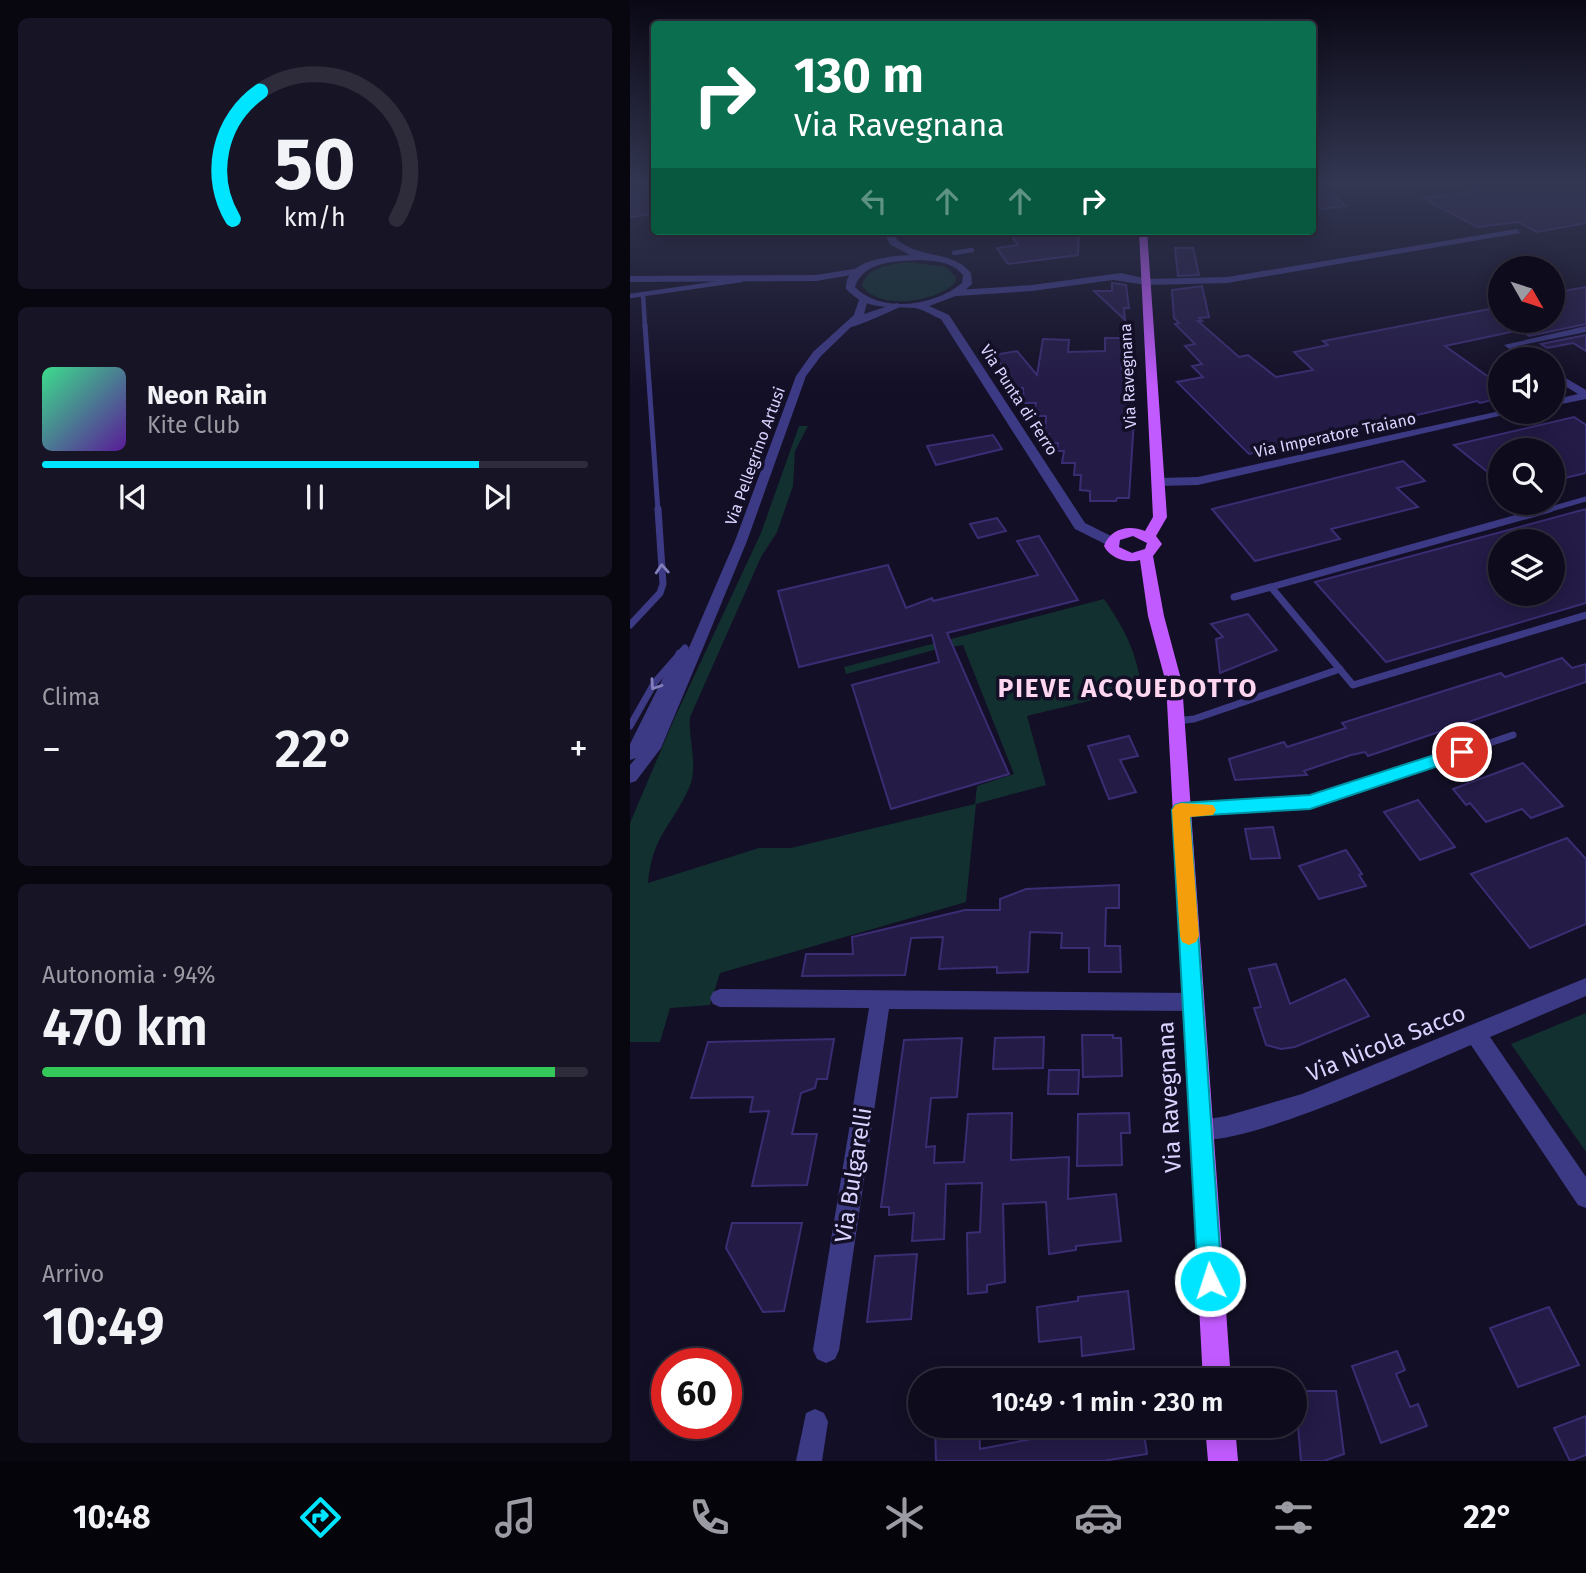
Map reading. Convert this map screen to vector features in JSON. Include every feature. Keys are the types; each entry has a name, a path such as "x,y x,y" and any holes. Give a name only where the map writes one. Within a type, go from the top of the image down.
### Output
{"main road":[{"name":"Via Ravegnana","path":"1145,252 1160,517 1145,534"},
{"path":"1145,534 1155,544 1151,552 1139,556 1114,550 1115,538 1145,534"},
{"name":"Via Ravegnana","path":"1139,556 1174,682 1216,1368"},
{"path":"1221,1438 1223,1461"}],"street":[{"path":"883,261 888,252"},
{"path":"912,252 959,265 967,272 969,280"},
{"path":"1113,277 1147,282 1227,280 1392,252"},
{"path":"630,279 816,278 860,271 883,261 930,258"},
{"path":"762,279 850,288 863,299 897,306 918,305 953,295 1113,277 1146,269"},
{"path":"850,288 851,279 860,271"},
{"path":"969,280 999,289"},
{"path":"918,305 945,317 953,295 969,280"},
{"path":"832,340 857,317 862,310 863,299"},
{"path":"832,340 867,316 897,306"},
{"name":"Via Punta di Ferro","path":"945,317 1080,526 1115,538"},
{"path":"1512,347 1509,345 1586,329"},
{"name":"Via Pellegrino Artusi","path":"718,590 741,541 801,376 817,354 832,340"},
{"path":"1565,381 1586,395"},
{"path":"1565,400 1586,395"},
{"name":"Via Imperatore Traiano","path":"1159,482 1198,481 1488,417"},
{"path":"630,754 640,744 685,648 718,590"},
{"path":"630,777 653,748 718,590"},
{"name":"Via Nicola Sacco","path":"1201,1130 1226,1127 1302,1105 1586,987"},
{"path":"720,998 1193,1002"},
{"name":"Via Bulgarelli","path":"826,1350 880,999"},
{"path":"1476,1034 1586,1197"},
{"path":"809,1461 815,1422"}],"lane":[{"path":"954,253 959,252"},
{"path":"630,296 749,279"},
{"path":"630,625 660,593 663,584 643,294"},
{"path":"1234,597 1586,499"},
{"path":"1271,587 1353,685 1586,615"},
{"path":"630,726 655,682 685,648"},
{"path":"1176,721 1194,719 1340,669"},
{"path":"1181,810 1310,802 1513,735"}],"green space":[{"path":"907,262 946,267 956,277 955,283 935,295 908,301 881,299 862,286 873,271"},
{"path":"799,426 808,426 795,451 793,486 777,532 761,557 690,717 692,780 683,801 658,842 648,883 759,848 791,848 975,804 977,786 1014,774 963,645 934,650 846,674 844,667 1104,599 1129,641 1142,688 1027,716 1046,785 976,804 966,902 720,973 710,1005 670,1008 660,1042 630,1042 630,823 675,717 761,533"},
{"path":"1586,1013 1586,1152 1511,1044"}],"building":[{"path":"1000,252 1078,252 1078,255 1008,264"},
{"path":"1175,252 1194,252 1199,275 1178,276"},
{"path":"1112,283 1126,285 1129,308 1124,308 1125,320 1094,291 1112,291"},
{"path":"1202,286 1209,317 1199,318 1202,321 1198,321 1239,357 1248,355 1276,377 1313,370 1294,352 1328,345 1323,341 1488,309 1488,333 1506,333 1445,346 1488,376 1488,401 1477,401 1249,454 1177,382 1203,377 1192,366 1202,364 1185,346 1195,344 1175,324 1179,323 1174,318 1172,290"},
{"path":"1586,287 1586,324 1565,328 1565,291"},
{"path":"1586,335 1586,351 1573,343 1552,347 1541,344"},
{"path":"1105,338 1127,338 1131,360 1121,360 1125,403 1132,403 1134,419 1129,498 1090,501 1090,491 1080,490 1081,475 1074,475 1075,463 1062,463 1064,451 1057,451 1058,443 1048,443 1049,434 1045,434 1046,416 1033,416 1036,403 1024,403 1023,388 1006,388 1008,374 994,355 1017,351 1037,375 1043,339 1069,340 1068,352 1105,351"},
{"path":"1574,417 1586,425 1586,473 1565,478 1565,438 1488,438 1488,472 1454,445 1544,424 1565,424 1565,419"},
{"path":"993,435 1002,449 936,465 927,446"},
{"path":"1403,461 1425,481 1397,488 1418,507 1331,529 1340,539 1255,561 1212,509"},
{"path":"1586,509 1586,603 1386,662 1315,582 1488,535 1488,606 1565,606 1565,529 1512,529"},
{"path":"997,518 1006,531 978,538 970,524"},
{"path":"1039,536 1078,600 947,633 1009,774 891,809 852,685 939,662 932,635 799,667 778,591 888,565 906,608 932,598 933,601 1038,575 1017,541"},
{"path":"1248,614 1277,650 1220,673 1216,639 1223,637 1211,624"},
{"path":"1562,658 1572,668 1586,664 1586,682 1368,756 1365,752 1351,755 1304,771 1307,775 1235,780 1229,759 1284,742 1287,747 1346,728 1342,723 1501,673 1505,677"},
{"path":"1129,736 1138,756 1120,760 1136,792 1109,799 1088,746"},
{"path":"1523,763 1563,806 1531,818 1522,809 1486,822 1470,803 1466,805 1453,789"},
{"path":"1418,800 1455,847 1420,860 1384,812"},
{"path":"1273,827 1280,858 1251,859 1245,829"},
{"path":"1567,838 1586,859 1586,924 1530,948 1471,874"},
{"path":"1346,850 1362,874 1359,875 1366,886 1319,899 1299,866"},
{"path":"1119,885 1119,908 1106,908 1105,946 1120,946 1121,972 1089,972 1089,948 1061,948 1062,933 1030,932 1028,972 997,973 997,967 939,969 943,937 911,938 905,975 802,976 806,954 853,954 852,937 965,910 1000,910 1000,899 1026,889"},
{"path":"1276,964 1290,1004 1345,979 1369,1016 1295,1047 1281,1049 1266,1045 1254,1008 1261,1007 1249,969"},
{"path":"1082,1035 1113,1035 1113,1038 1121,1038 1122,1076 1083,1077"},
{"path":"1044,1037 1043,1068 993,1069 995,1038"},
{"path":"962,1038 957,1097 931,1098 926,1147 935,1146 934,1163 964,1162 968,1114 1012,1113 1011,1160 1069,1157 1068,1199 1116,1194 1121,1241 1076,1246 1076,1250 1049,1254 1046,1202 1003,1204 1005,1282 987,1285 987,1292 968,1294 967,1233 980,1232 982,1183 946,1184 944,1239 912,1241 914,1213 889,1215 889,1207 881,1207 904,1040"},
{"path":"834,1039 827,1079 817,1079 815,1088 801,1093 792,1134 817,1134 807,1185 752,1186 769,1111 750,1112 753,1097 691,1098 708,1042"},
{"path":"1049,1070 1079,1070 1078,1094 1048,1094"},
{"path":"1129,1113 1130,1133 1121,1133 1122,1165 1077,1166 1078,1114"},
{"path":"732,1223 802,1223 784,1311 763,1312 726,1248"},
{"path":"917,1254 911,1319 867,1322 875,1256"},
{"path":"1128,1291 1134,1349 1082,1356 1081,1337 1039,1342 1037,1307 1078,1301 1078,1297"},
{"path":"1549,1307 1579,1365 1518,1387 1490,1328"},
{"path":"1397,1351 1405,1370 1396,1374 1410,1407 1418,1404 1427,1426 1381,1443 1352,1366"},
{"path":"1307,1391 1336,1391 1344,1454 1324,1461 1301,1461 1299,1438 1307,1438"},
{"path":"1586,1416 1586,1455 1570,1461 1554,1428"},
{"path":"935,1438 980,1438 980,1449 1032,1438 1145,1438 1147,1454 1103,1461 936,1461"}],"slow traffic":[{"path":"1189,936 1181,810 1207,810"}],"district":[{"name":"PIEVE ACQUEDOTTO","path":"1128,688"}],"route":[{"path":"1210,1281 1181,810 1203,811 1310,802 1462,752"}]}
